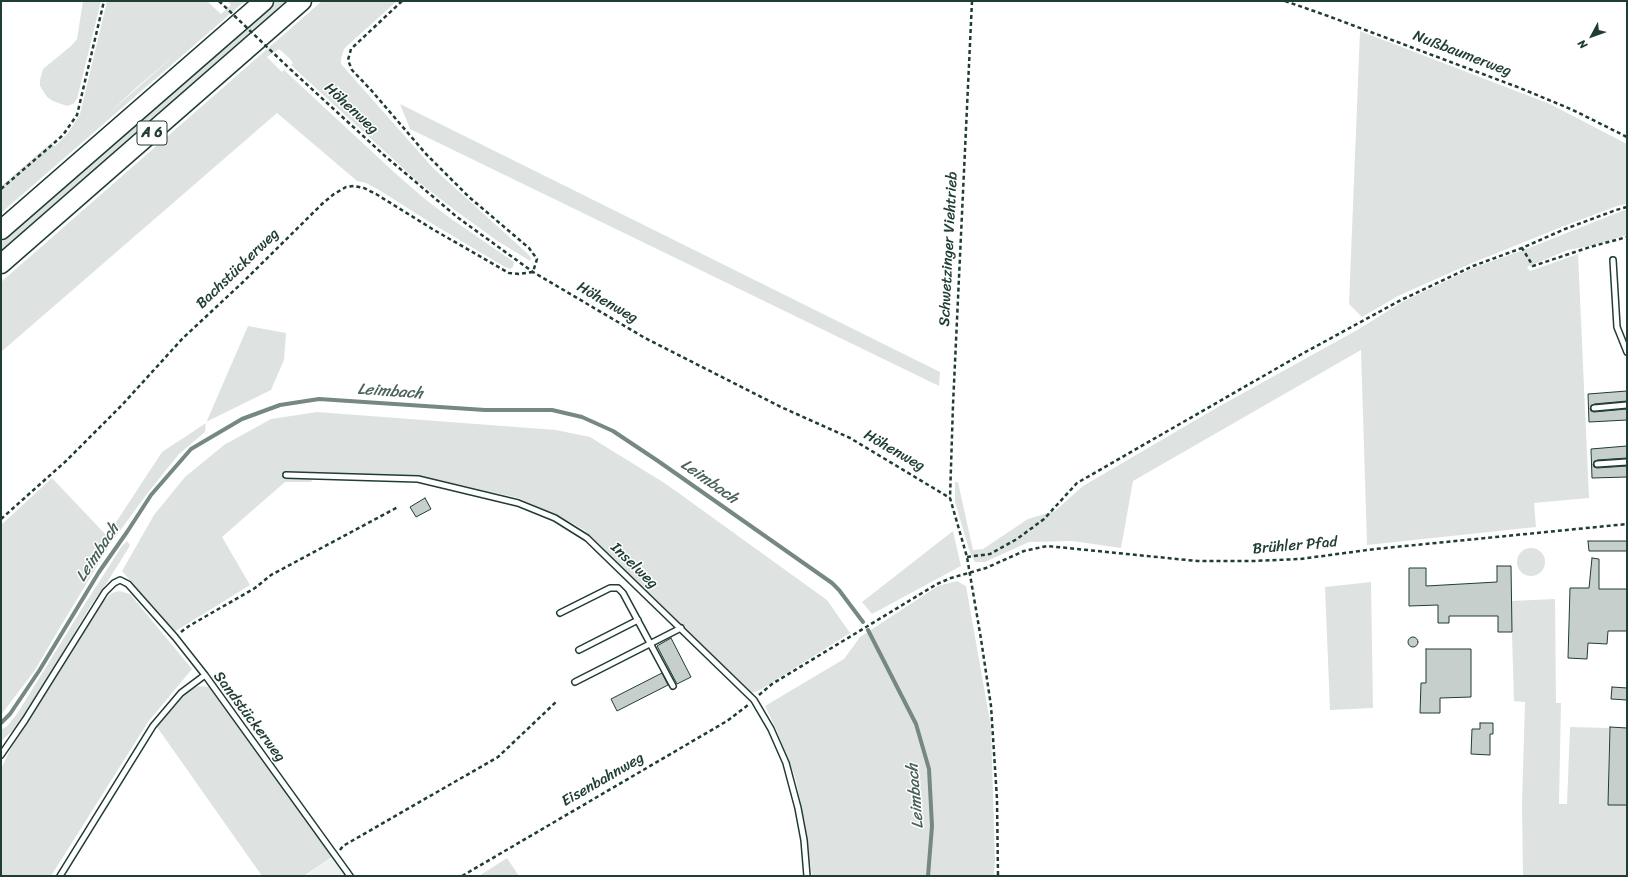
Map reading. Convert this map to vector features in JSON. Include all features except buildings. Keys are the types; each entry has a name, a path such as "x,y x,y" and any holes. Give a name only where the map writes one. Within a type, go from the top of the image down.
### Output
{"highway":[{"name":"A 6","path":"1,230 264,1"},
{"name":"A 6","path":"1,264 302,1"}],"lane":[{"path":"1613,260 1617,327 1627,352"},
{"path":"1594,408 1627,406"},
{"path":"1597,464 1627,462"},
{"name":"Inselweg","path":"286,475 418,479 518,503 555,518 587,538 754,700 771,729 786,763 798,808 804,840 807,876"},
{"path":"2,754 105,592 114,583 120,580 128,584 175,637 205,675"},
{"path":"560,614 610,588 618,588 623,593 673,686"},
{"path":"579,650 638,620"},
{"path":"576,682 650,642 680,628"},
{"name":"Sandstückerweg","path":"60,876 153,726 181,693 205,675 350,876"}],"path":[{"path":"1,189 53,144 63,134 76,115 104,1"},
{"name":"Höhenweg","path":"219,1 290,69 385,156 457,217 533,272 645,338 781,408 850,438 950,498"},
{"path":"402,1 351,49 348,60 352,70 426,154 469,197 529,248 537,259 533,272"},
{"name":"Schwetzinger Viehtrieb","path":"972,1 950,498 967,556 991,706 997,799 998,876"},
{"name":"Nußbaumerweg","path":"1285,1 1520,88 1573,110 1627,138"},
{"name":"Bachstückerweg","path":"1,519 83,444 122,405 183,338 242,283 323,203 334,194 346,188 354,186 364,188 376,194 509,273 519,274 533,272"},
{"path":"967,556 990,554 1017,539 1044,519 1077,483 1300,355 1401,300 1473,266 1522,248 1565,229 1627,207"},
{"path":"1522,248 1533,266 1590,247 1627,237"},
{"path":"175,637 189,626 255,588 271,575 398,507"},
{"name":"Brühler Pfad","path":"861,629 937,584 950,578 986,568 1024,551 1047,546 1196,561 1253,561 1300,559 1375,549 1627,524"},
{"name":"Eisenbahnweg","path":"462,876 726,721 772,684 861,629"},
{"path":"335,855 343,846 498,757 556,702"}],"shaded area":[{"path":"83,1 101,1 77,99 73,104 67,106 47,97 40,86 40,80 43,69 71,46 77,39"},
{"path":"107,1 207,1 221,14 231,5 227,1 245,1 1,213 1,186 51,143 55,146 68,133 80,114","holes":["176,54 108,114 136,88"]},
{"path":"277,1 289,1 1,253 1,243"},
{"path":"322,1 397,1 344,49 341,64 433,168 528,254 531,258 530,261 496,240 416,180 291,65 293,63 290,59 279,49 267,57 282,72 284,70 425,199 514,262 513,267 510,269 505,267 379,190 366,183 357,181 277,113 1,352 1,282"},
{"path":"1360,31 1550,104 1627,144 1627,204 1617,206 1564,226 1472,263 1398,296 1362,317 1349,304"},
{"path":"400,104 940,372 939,386 410,129"},
{"path":"1627,209 1627,235 1590,246 1568,250 1527,267 1530,271 1578,254 1589,498 1534,503 1536,527 1367,545 1361,350 1133,481 1121,548 1072,541 1029,542 985,562 975,562 970,553 955,502 955,482 958,482 973,550 983,549 1028,519 1055,511 1083,486 1218,407 1359,329 1402,302 1473,268 1529,248"},
{"path":"248,326 286,333 284,360 271,390 207,422"},
{"path":"317,412 556,430 590,437 666,484 827,600 850,633 760,690 752,693 745,688 584,530 563,518 518,498 429,478 316,474 311,482 285,482 222,537 250,585 174,632 122,571 154,515 185,477 224,445 271,419"},
{"path":"206,423 205,432 179,454 111,543 35,670 1,715 1,525 52,478 107,536 162,452"},
{"path":"953,531 961,566 872,614 862,602"},
{"path":"127,541 130,545 128,549 91,605 23,719 17,727 1,741 1,730 7,726 17,714 83,607 122,546"},
{"path":"1531,548 1541,552 1545,562 1541,572 1531,576 1521,572 1517,562 1521,552"},
{"path":"957,581 966,586 991,727 995,861 994,876 812,876 805,823 795,777 777,731 765,706 844,659 860,637 938,586"},
{"path":"1371,582 1373,708 1330,710 1325,587"},
{"path":"119,591 130,594 192,669 148,722 51,876 1,876 1,769 11,748 101,604 112,593"},
{"path":"1555,599 1556,703 1561,703 1559,804 1567,804 1570,727 1609,728 1608,805 1627,805 1627,876 1523,876 1522,803 1525,702 1514,701 1511,601"},
{"path":"199,686 209,687 217,695 332,857 304,876 262,876 157,727 189,690"},
{"path":"332,858 345,876 305,876"},
{"path":"507,858 519,876 479,876"}],"waterway":[{"name":"Leimbach","path":"1,723 10,714 39,671 99,572 151,495 191,449 242,419 280,405 319,399 485,410 552,410 582,417 613,431 832,583 863,622"},
{"name":"Leimbach","path":"868,630 916,724 929,769 932,826 928,876"}]}
